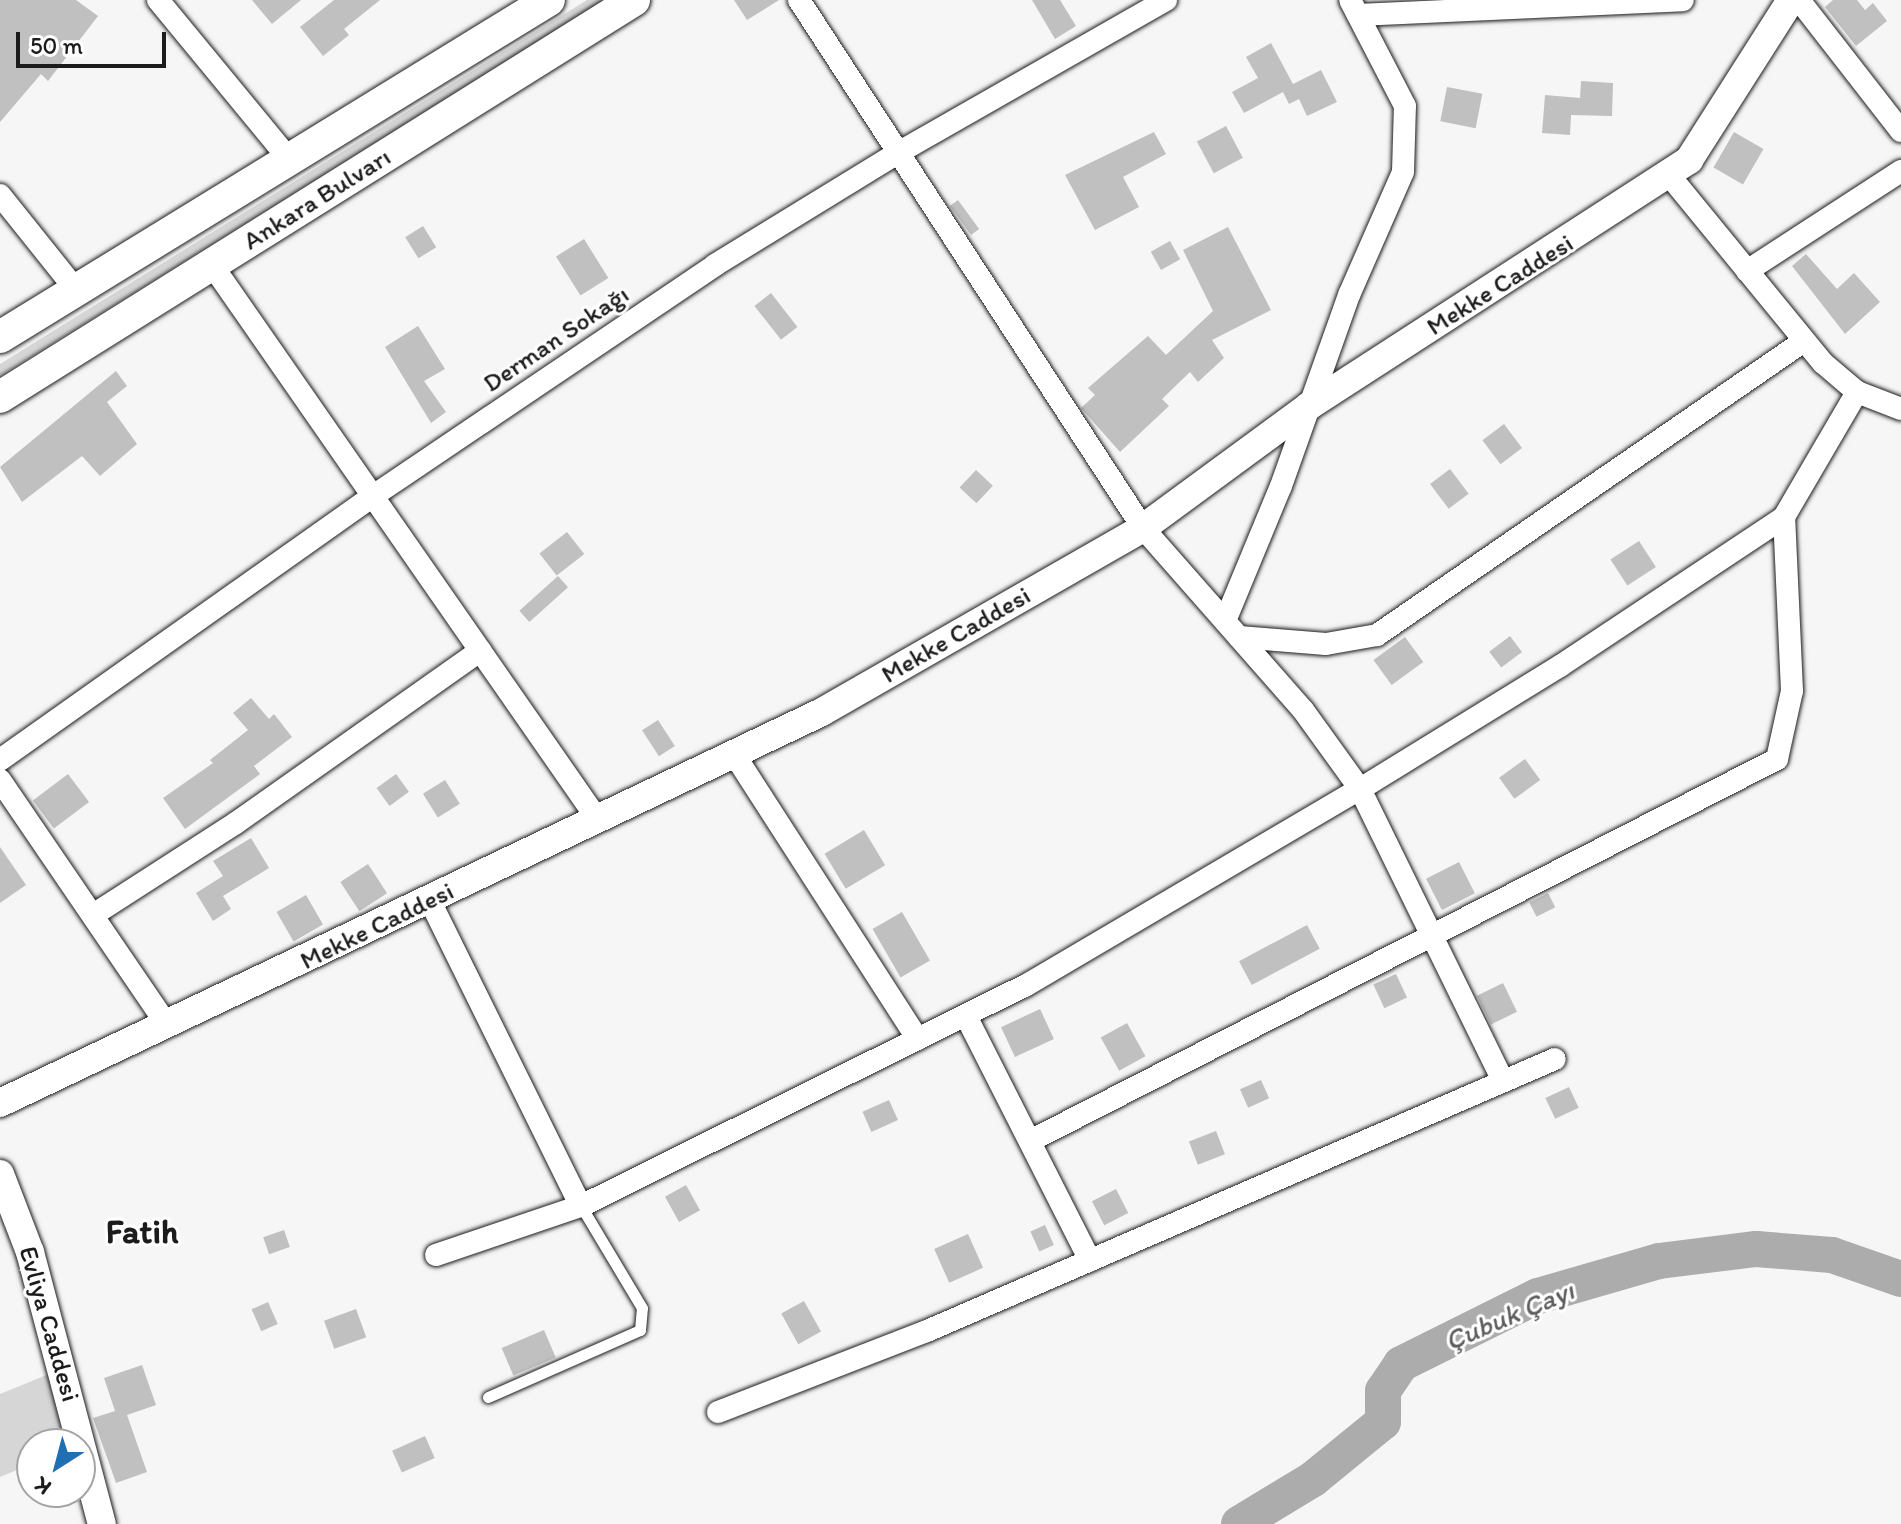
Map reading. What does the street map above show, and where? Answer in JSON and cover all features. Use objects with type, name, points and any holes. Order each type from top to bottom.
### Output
[{"type":"main road","name":"Ankara Bulvarı","points":[[0,397],[634,0]]},
{"type":"main road","name":"Ankara Bulvarı","points":[[0,337],[544,1]]},
{"type":"street","points":[[158,0],[289,159]]},
{"type":"street","points":[[799,0],[896,154],[1143,528],[1303,710],[1360,789],[1436,937],[1503,1081]]},
{"type":"street","name":"Derman Sokağı","points":[[0,760],[373,496],[715,265],[896,154],[1166,0]]},
{"type":"street","points":[[1232,629],[1349,295],[1403,172],[1405,106],[1354,8],[1683,0]]},
{"type":"street","name":"Mekke Caddesi","points":[[0,1103],[168,1026],[822,712],[1143,528],[1309,406],[1689,160],[1791,0]]},
{"type":"street","points":[[1799,0],[1901,131]]},
{"type":"street","points":[[1747,271],[1901,171]]},
{"type":"street","points":[[1669,175],[1804,341],[1857,392],[1901,409]]},
{"type":"street","points":[[0,195],[76,290]]},
{"type":"street","points":[[212,265],[598,820]]},
{"type":"street","points":[[1232,629],[1326,644],[1377,635],[1804,341]]},
{"type":"street","points":[[436,1255],[581,1206],[966,1016],[1025,986],[1360,789],[1560,666],[1784,517],[1857,392]]},
{"type":"street","points":[[1030,1141],[1436,937],[1777,759],[1792,691],[1784,517]]},
{"type":"street","points":[[93,915],[236,823],[480,651]]},
{"type":"street","points":[[734,754],[918,1039]]},
{"type":"street","points":[[0,780],[168,1026]]},
{"type":"street","points":[[430,901],[581,1206]]},
{"type":"street","points":[[966,1016],[1090,1260]]},
{"type":"street","points":[[718,1412],[927,1331],[1555,1059]]},
{"type":"street","name":"Evliya Caddesi","points":[[0,1174],[34,1266],[102,1524]]},
{"type":"lane","points":[[488,1397],[640,1330],[642,1308],[581,1206]]},
{"type":"shaded area","points":[[587,0],[604,0],[0,376],[0,364]]},
{"type":"shaded area","points":[[49,1374],[66,1428],[16,1428],[16,1470],[0,1477],[0,1394]]},
{"type":"building","points":[[0,0],[76,0],[98,16],[48,81],[41,74],[0,122]]},
{"type":"building","points":[[252,0],[301,0],[272,24]]},
{"type":"building","points":[[334,0],[380,0],[344,29],[349,35],[323,56],[300,27]]},
{"type":"building","points":[[734,0],[779,0],[747,20]]},
{"type":"building","points":[[1032,0],[1060,0],[1076,26],[1055,39]]},
{"type":"building","points":[[1833,0],[1857,0],[1865,10],[1873,3],[1887,21],[1856,46],[1825,7]]},
{"type":"building","points":[[1271,43],[1293,84],[1321,70],[1337,102],[1307,116],[1299,99],[1289,104],[1283,92],[1244,113],[1232,92],[1258,78],[1246,57]]},
{"type":"building","points":[[1581,81],[1613,83],[1612,116],[1571,115],[1570,135],[1542,133],[1545,95],[1580,98]]},
{"type":"building","points":[[1447,87],[1482,94],[1476,128],[1440,121]]},
{"type":"building","points":[[1226,126],[1243,158],[1214,173],[1197,141]]},
{"type":"building","points":[[1154,132],[1166,154],[1123,177],[1139,207],[1095,230],[1065,175]]},
{"type":"building","points":[[1734,132],[1763,149],[1743,185],[1714,168]]},
{"type":"building","points":[[958,200],[979,229],[971,235],[950,206]]},
{"type":"building","points":[[423,226],[436,247],[418,258],[405,237]]},
{"type":"building","points":[[1228,227],[1271,310],[1212,340],[1224,358],[1198,382],[1190,372],[1162,399],[1169,406],[1120,452],[1081,408],[1095,395],[1088,388],[1148,336],[1166,355],[1213,311],[1183,250]]},
{"type":"building","points":[[584,239],[608,278],[580,295],[556,256]]},
{"type":"building","points":[[1170,241],[1180,259],[1161,270],[1151,252]]},
{"type":"building","points":[[1806,254],[1837,289],[1854,273],[1880,302],[1845,334],[1792,266]]},
{"type":"building","points":[[771,293],[797,327],[781,340],[754,306]]},
{"type":"building","points":[[418,326],[445,369],[424,381],[446,412],[431,423],[385,347]]},
{"type":"building","points":[[116,371],[127,386],[107,402],[137,444],[100,476],[82,456],[22,502],[0,467]]},
{"type":"building","points":[[1504,424],[1522,448],[1500,464],[1482,440]]},
{"type":"building","points":[[1450,469],[1469,494],[1449,509],[1430,484]]},
{"type":"building","points":[[976,470],[993,486],[976,503],[960,488]]},
{"type":"building","points":[[567,532],[584,554],[557,576],[539,554]]},
{"type":"building","points":[[1639,541],[1656,567],[1627,586],[1610,560]]},
{"type":"building","points":[[558,576],[568,587],[529,622],[519,611]]},
{"type":"building","points":[[1510,636],[1522,652],[1501,668],[1489,652]]},
{"type":"building","points":[[1405,637],[1423,662],[1392,685],[1373,660]]},
{"type":"building","points":[[251,698],[269,719],[274,714],[292,737],[254,766],[260,774],[185,829],[163,798],[213,763],[210,760],[248,730],[233,713]]},
{"type":"building","points":[[658,720],[675,746],[659,756],[642,730]]},
{"type":"building","points":[[1525,759],[1540,780],[1514,799],[1499,778]]},
{"type":"building","points":[[68,774],[89,802],[54,828],[33,800]]},
{"type":"building","points":[[396,774],[409,792],[390,806],[377,788]]},
{"type":"building","points":[[445,780],[460,804],[438,818],[423,794]]},
{"type":"building","points":[[864,830],[885,865],[846,889],[825,854]]},
{"type":"building","points":[[251,838],[269,868],[223,896],[231,909],[213,921],[196,893],[223,876],[213,861]]},
{"type":"building","points":[[0,847],[26,885],[0,903]]},
{"type":"building","points":[[1459,862],[1475,893],[1442,910],[1426,879]]},
{"type":"building","points":[[368,864],[387,893],[359,911],[340,882]]},
{"type":"building","points":[[1548,893],[1555,907],[1537,917],[1529,903]]},
{"type":"building","points":[[306,895],[323,924],[294,941],[277,912]]},
{"type":"building","points":[[902,912],[930,960],[901,977],[873,929]]},
{"type":"building","points":[[1307,925],[1320,949],[1252,985],[1239,961]]},
{"type":"building","points":[[1396,974],[1407,998],[1384,1008],[1373,985]]},
{"type":"building","points":[[1503,983],[1517,1012],[1491,1024],[1477,996]]},
{"type":"building","points":[[1040,1009],[1054,1039],[1015,1057],[1001,1027]]},
{"type":"building","points":[[1127,1023],[1145,1056],[1119,1071],[1101,1038]]},
{"type":"building","points":[[1261,1080],[1269,1098],[1248,1108],[1240,1089]]},
{"type":"building","points":[[1569,1087],[1579,1108],[1555,1119],[1545,1098]]},
{"type":"building","points":[[889,1100],[898,1120],[871,1132],[863,1112]]},
{"type":"building","points":[[1216,1131],[1225,1154],[1198,1165],[1189,1141]]},
{"type":"building","points":[[686,1185],[700,1210],[679,1222],[665,1197]]},
{"type":"building","points":[[1116,1189],[1128,1213],[1104,1225],[1092,1201]]},
{"type":"building","points":[[1045,1225],[1054,1245],[1039,1252],[1030,1232]]},
{"type":"building","points":[[284,1230],[290,1247],[269,1254],[263,1237]]},
{"type":"building","points":[[968,1234],[983,1268],[949,1283],[934,1249]]},
{"type":"building","points":[[804,1301],[821,1332],[798,1344],[781,1314]]},
{"type":"building","points":[[268,1302],[278,1324],[261,1331],[252,1309]]},
{"type":"building","points":[[356,1309],[366,1337],[334,1349],[324,1321]]},
{"type":"building","points":[[544,1330],[556,1358],[513,1376],[502,1348]]},
{"type":"building","points":[[142,1365],[156,1405],[127,1415],[147,1472],[116,1483],[93,1418],[115,1411],[104,1378]]},
{"type":"building","points":[[425,1436],[435,1458],[402,1473],[392,1451]]},
{"type":"waterway","name":"Çubuk Çayı","points":[[1239,1524],[1313,1479],[1383,1422],[1383,1391],[1401,1364],[1538,1296],[1659,1261],[1756,1249],[1832,1255],[1901,1279]]},
{"type":"district","name":"Fatih","points":[[142,1232]]}]
